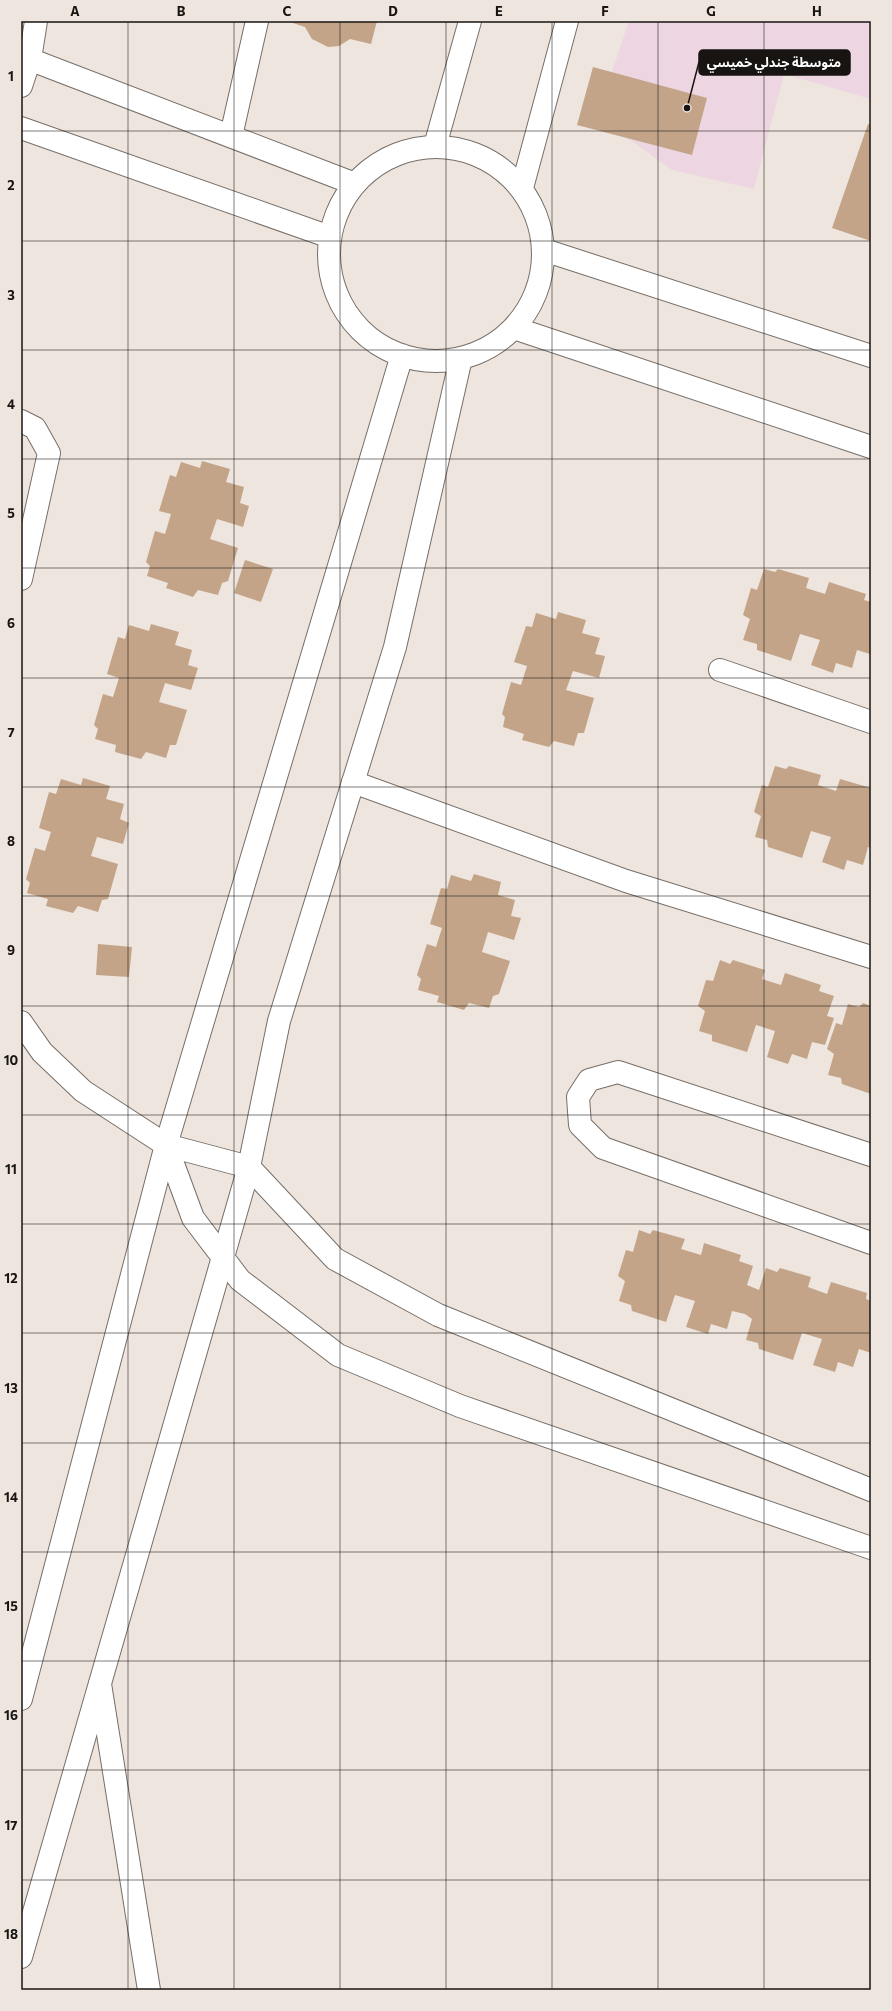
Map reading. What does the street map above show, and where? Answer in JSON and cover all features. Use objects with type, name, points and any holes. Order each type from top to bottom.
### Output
[{"type":"street","points":[[21,86],[25,58],[36,21]]},
{"type":"street","points":[[231,136],[258,21]]},
{"type":"street","points":[[435,146],[470,21]]},
{"type":"street","points":[[522,188],[567,21]]},
{"type":"street","points":[[25,58],[354,184]]},
{"type":"street","points":[[21,128],[330,237]]},
{"type":"street","points":[[435,146],[468,151],[498,165],[522,188],[538,217],[544,250],[541,279],[530,305],[514,328],[490,346],[461,358],[430,361],[402,355],[373,340],[352,320],[337,295],[329,266],[330,237],[339,209],[354,184],[377,164],[405,151],[435,146]]},
{"type":"street","points":[[544,250],[871,356]]},
{"type":"street","points":[[514,328],[871,447]]},
{"type":"street","points":[[21,1699],[166,1145],[402,355]]},
{"type":"street","points":[[21,1957],[249,1167],[279,1021],[395,647],[461,358]]},
{"type":"street","points":[[21,421],[35,428],[49,453],[21,579]]},
{"type":"street","points":[[720,670],[871,722]]},
{"type":"street","points":[[353,782],[626,881],[871,957]]},
{"type":"street","points":[[21,1022],[42,1052],[83,1091],[166,1145],[249,1167],[335,1259],[438,1315],[871,1490]]},
{"type":"street","points":[[871,1155],[618,1072],[590,1080],[578,1097],[580,1125],[603,1148],[871,1243]]},
{"type":"street","points":[[166,1145],[193,1218],[240,1280],[338,1355],[460,1406],[871,1548]]},
{"type":"street","points":[[100,1684],[150,1990]]},
{"type":"shaded area","points":[[629,21],[871,21],[871,99],[784,74],[754,189],[672,170],[597,116]]},
{"type":"building","points":[[287,21],[377,21],[371,44],[350,39],[339,46],[328,47],[312,39],[305,27]]},
{"type":"building","points":[[593,67],[707,98],[692,155],[577,125]]},
{"type":"building","points":[[868,124],[871,125],[871,241],[832,228]]},
{"type":"building","points":[[202,461],[230,469],[226,482],[244,487],[240,503],[249,506],[243,527],[217,519],[210,539],[238,548],[228,581],[222,583],[218,595],[198,590],[193,597],[166,588],[168,583],[147,576],[150,566],[146,562],[155,531],[165,534],[171,514],[159,511],[170,475],[176,477],[181,462],[200,468]]},
{"type":"building","points":[[245,560],[273,569],[261,602],[234,593]]},
{"type":"building","points":[[764,569],[775,572],[778,569],[809,578],[806,588],[825,594],[829,582],[866,594],[864,600],[871,602],[870,654],[857,650],[852,668],[836,663],[833,673],[811,665],[820,640],[800,634],[791,661],[757,650],[757,644],[743,640],[750,619],[743,615],[751,588],[757,590]]},
{"type":"building","points":[[558,612],[586,620],[582,633],[600,638],[595,654],[605,656],[599,678],[573,671],[566,690],[594,698],[584,733],[578,733],[574,746],[554,741],[549,747],[522,740],[524,734],[503,727],[505,717],[502,714],[511,682],[521,685],[527,666],[514,662],[526,626],[532,627],[536,613],[556,619]]},
{"type":"building","points":[[151,624],[179,632],[175,645],[192,650],[188,665],[198,668],[191,690],[165,683],[159,702],[187,710],[176,745],[170,745],[166,758],[146,752],[141,759],[115,752],[116,745],[95,739],[98,729],[94,725],[103,694],[113,697],[119,678],[107,674],[118,637],[125,639],[129,625],[149,631]]},
{"type":"building","points":[[775,766],[786,769],[789,766],[821,775],[818,785],[836,791],[840,779],[871,788],[871,848],[868,847],[863,865],[847,860],[844,870],[822,862],[831,837],[811,831],[802,858],[768,847],[767,840],[755,837],[761,816],[754,812],[762,785],[768,787]]},
{"type":"building","points":[[83,778],[110,786],[106,799],[124,804],[120,819],[129,823],[123,844],[97,837],[91,856],[118,864],[108,899],[102,900],[98,912],[78,906],[73,913],[46,906],[48,899],[27,893],[30,883],[26,879],[35,848],[45,851],[51,832],[39,828],[49,792],[56,794],[61,779],[81,785]]},
{"type":"building","points":[[474,874],[501,882],[498,895],[515,900],[511,916],[521,918],[514,940],[488,932],[482,952],[510,961],[499,994],[493,996],[489,1008],[469,1003],[464,1010],[437,1002],[439,996],[418,990],[421,979],[417,975],[427,944],[436,947],[442,928],[430,924],[441,888],[447,889],[451,875],[471,881]]},
{"type":"building","points":[[98,944],[132,947],[129,977],[96,975]]},
{"type":"building","points":[[720,960],[730,964],[733,960],[765,970],[762,979],[781,985],[785,973],[821,985],[819,991],[834,996],[827,1016],[834,1018],[825,1045],[812,1042],[807,1059],[792,1054],[788,1064],[767,1057],[775,1031],[756,1025],[747,1052],[712,1041],[712,1035],[699,1031],[705,1011],[698,1006],[706,980],[713,981]]},
{"type":"building","points":[[863,1003],[871,1006],[871,1094],[842,1084],[841,1078],[828,1075],[834,1054],[827,1049],[836,1023],[842,1025],[848,1004],[859,1007]]},
{"type":"building","points":[[639,1230],[650,1234],[653,1230],[685,1239],[681,1249],[701,1255],[704,1243],[741,1255],[739,1261],[753,1266],[747,1285],[759,1290],[766,1268],[777,1272],[780,1268],[811,1277],[808,1287],[827,1294],[831,1282],[867,1293],[866,1299],[871,1301],[871,1353],[859,1349],[853,1367],[838,1362],[835,1372],[813,1365],[822,1339],[802,1333],[793,1360],[759,1349],[758,1343],[746,1340],[752,1319],[745,1314],[732,1311],[727,1329],[711,1324],[708,1334],[686,1327],[695,1301],[675,1295],[666,1322],[632,1311],[631,1305],[619,1301],[625,1281],[618,1276],[626,1250],[633,1252]]},
{"type":"place","name":"متوسطة جندلي خميسي","points":[[687,108]]}]
